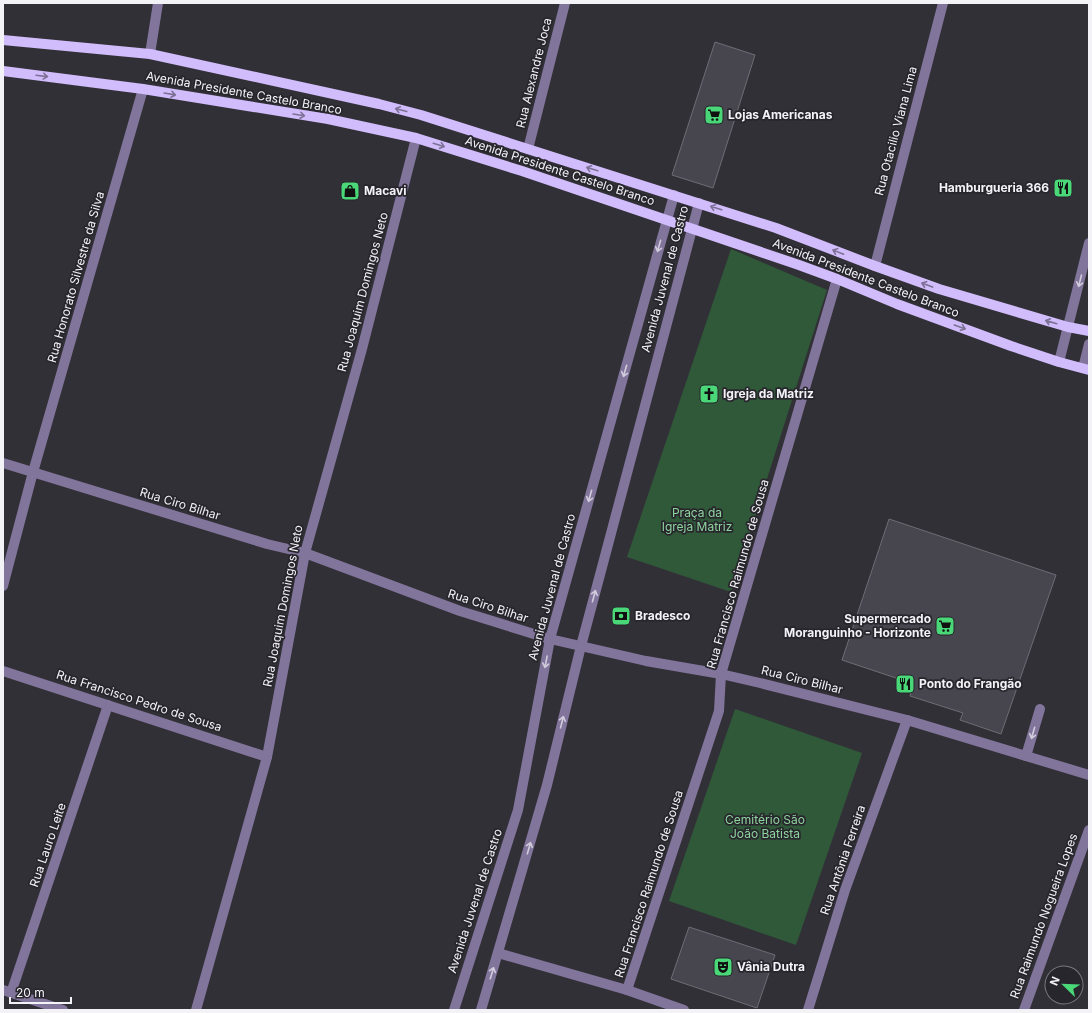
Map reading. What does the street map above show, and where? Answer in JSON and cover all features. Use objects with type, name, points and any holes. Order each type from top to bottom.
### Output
[{"type":"main road","name":"Avenida Presidente Castelo Branco","points":[[3,40],[150,54],[379,104],[421,115],[674,194],[776,228],[874,266],[939,289],[1068,327],[1089,331]]},
{"type":"main road","name":"Avenida Presidente Castelo Branco","points":[[3,71],[144,89],[328,119],[416,138],[522,171],[799,265],[897,304],[1059,362],[1086,369]]},
{"type":"street","points":[[150,54],[158,3]]},
{"type":"street","name":"Rua Alexandre Joca","points":[[528,149],[565,3]]},
{"type":"street","name":"Rua Otacilio Viana Lima","points":[[874,266],[943,3]]},
{"type":"street","name":"Rua Honorato Silvestre da Silva","points":[[3,586],[33,472],[144,89]]},
{"type":"street","name":"Rua Joaquim Domingos Neto","points":[[196,1010],[267,757],[305,553],[362,349],[416,138]]},
{"type":"street","name":"Avenida Juvenal de Castro","points":[[454,1010],[518,810],[550,639],[674,194]]},
{"type":"street","name":"Avenida Juvenal de Castro","points":[[481,1010],[547,785],[581,646],[699,203]]},
{"type":"street","points":[[1059,362],[1089,243]]},
{"type":"street","name":"Rua Francisco Raimundo de Sousa","points":[[627,990],[720,712],[721,674],[837,279]]},
{"type":"street","points":[[1086,369],[1089,344]]},
{"type":"street","name":"Rua Ciro Bilhar","points":[[3,463],[267,544],[305,553],[460,611],[550,639],[646,661],[721,674],[907,720],[1089,775]]},
{"type":"street","name":"Rua Francisco Pedro de Sousa","points":[[3,671],[267,757]]},
{"type":"street","name":"Rua Lauro Leite","points":[[7,992],[108,705]]},
{"type":"street","points":[[1026,756],[1040,709]]},
{"type":"street","name":"Rua Antônia Ferreira","points":[[808,1010],[845,890],[907,720]]},
{"type":"street","name":"Rua Raimundo Nogueira Lopes","points":[[1024,1010],[1089,830]]},
{"type":"street","points":[[498,953],[627,990],[684,1010]]},
{"type":"street","points":[[7,992],[63,1010]]},
{"type":"green space","name":"Praça da Igreja Matriz","points":[[731,249],[827,290],[731,592],[627,557]]},
{"type":"green space","name":"Cemitério São João Batista","points":[[735,709],[862,753],[796,945],[669,901]]},
{"type":"building","name":"Lojas Americanas","points":[[715,42],[755,55],[713,188],[672,175]]},
{"type":"building","name":"Supermercado Moranguinho - Horizonte","points":[[889,519],[1056,575],[1001,734],[960,720],[963,713],[910,696],[914,684],[842,660]]},
{"type":"building","name":"Vânia Dutra","points":[[689,927],[775,955],[757,1008],[671,979]]},
{"type":"place","name":"Lojas Americanas","points":[[714,115]]},
{"type":"place","name":"Hamburgueria 366","points":[[1063,188]]},
{"type":"place","name":"Macavi","points":[[350,191]]},
{"type":"place","name":"Igreja da Matriz","points":[[709,394]]},
{"type":"place","name":"Bradesco","points":[[621,616]]},
{"type":"place","name":"Supermercado Moranguinho - Horizonte","points":[[945,626]]},
{"type":"place","name":"Ponto do Frangão","points":[[905,684]]},
{"type":"place","name":"Vânia Dutra","points":[[723,967]]}]
